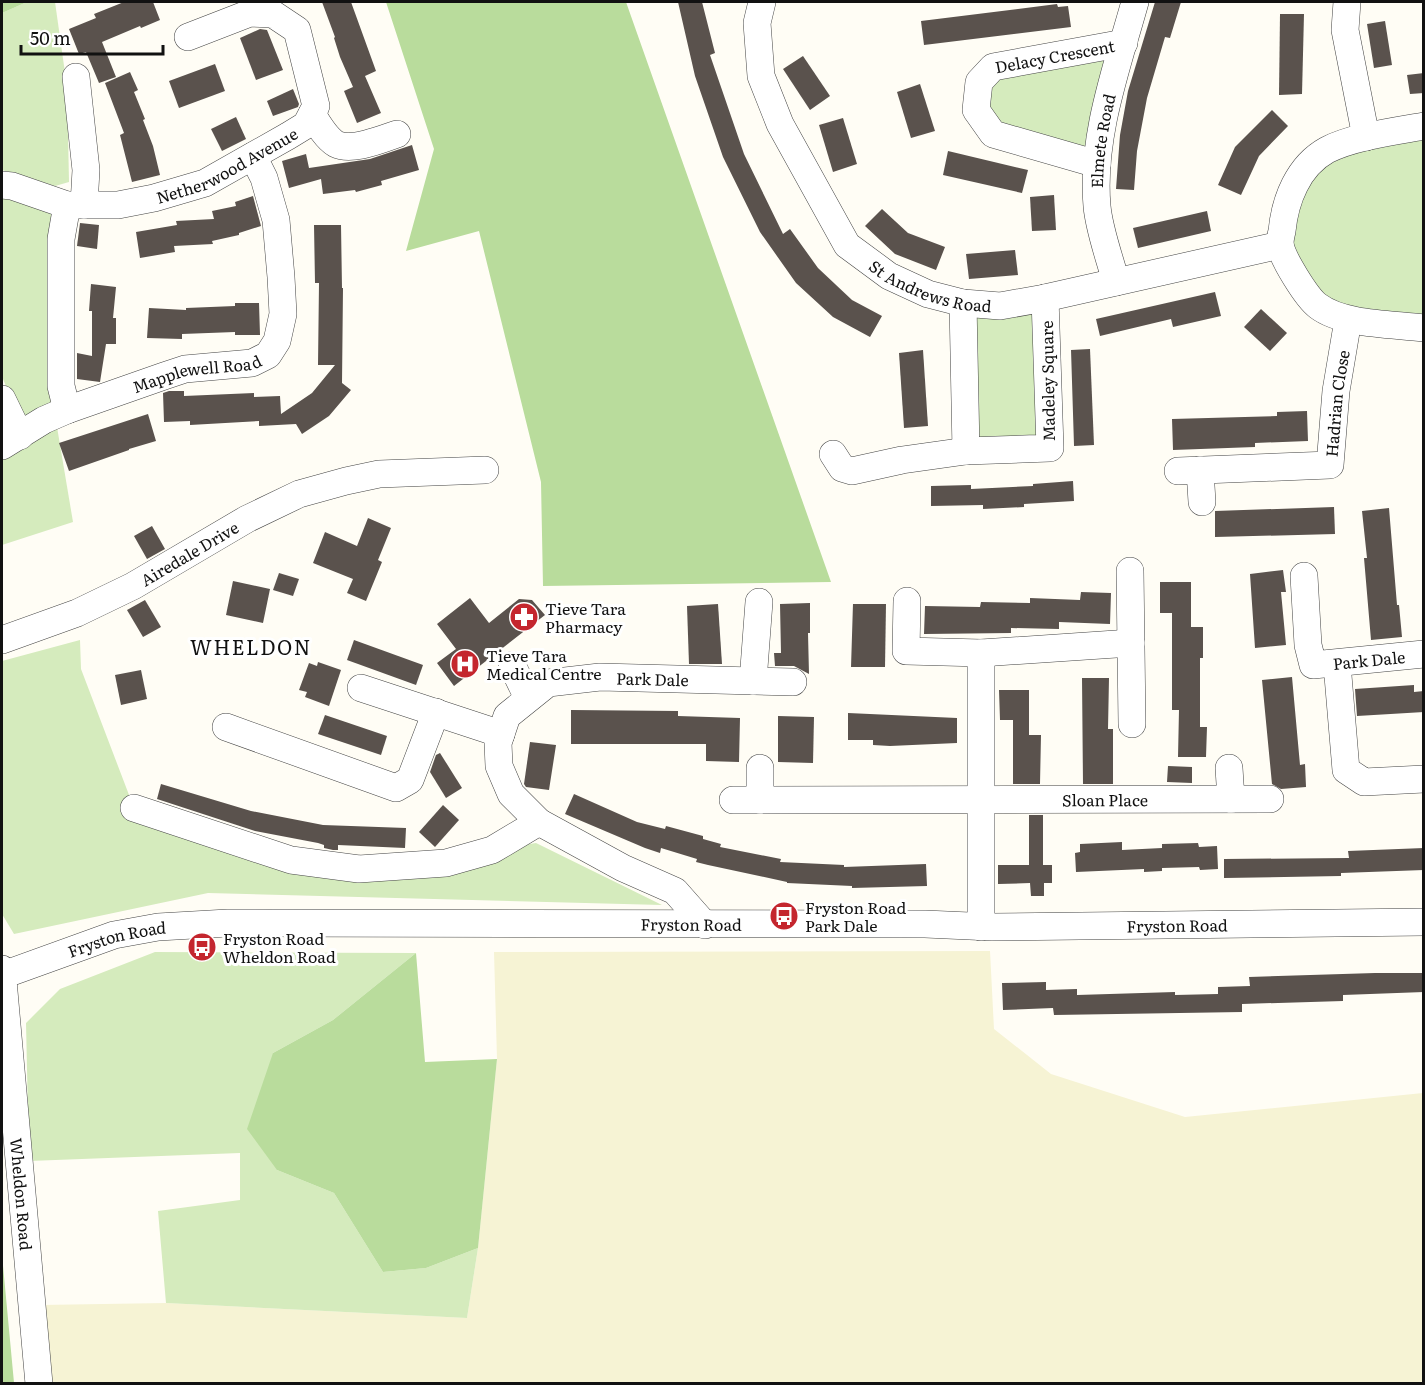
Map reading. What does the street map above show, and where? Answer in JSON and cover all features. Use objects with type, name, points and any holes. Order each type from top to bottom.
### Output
[{"type":"street","name":"St Andrews Road","points":[[762,2],[757,23],[761,76],[780,124],[847,244],[889,276],[928,294],[963,303],[1000,306],[1280,245]]},
{"type":"street","name":"Elmete Road","points":[[1116,282],[1097,207],[1097,164],[1104,124],[1135,2]]},
{"type":"street","points":[[1347,2],[1345,30],[1366,137]]},
{"type":"street","name":"Netherwood Avenue","points":[[2,185],[75,205],[118,205],[154,198],[205,183],[306,125],[316,106],[297,30],[273,14],[248,7],[188,37]]},
{"type":"street","name":"Delacy Crescent","points":[[1097,164],[993,134],[976,110],[979,82],[993,67],[1124,43]]},
{"type":"street","points":[[67,410],[61,386],[61,239],[86,170],[76,77]]},
{"type":"street","points":[[312,114],[336,144],[345,146],[367,144],[397,134]]},
{"type":"street","points":[[1424,126],[1366,137],[1327,150],[1309,164],[1293,187],[1284,214],[1280,245],[1295,277],[1317,306],[1348,320],[1424,328]]},
{"type":"street","name":"Mapplewell Road","points":[[10,441],[67,410],[185,369],[252,363],[268,355],[277,341],[283,314],[281,277],[276,220],[264,178],[253,156]]},
{"type":"street","name":"Madeley Square","points":[[966,451],[1050,448],[1045,298]]},
{"type":"street","points":[[833,454],[842,468],[852,471],[966,451],[963,303]]},
{"type":"street","name":"Hadrian Close","points":[[1202,502],[1189,470],[1329,465],[1336,390],[1348,320]]},
{"type":"street","points":[[2,399],[10,441]]},
{"type":"street","name":"Airedale Drive","points":[[2,640],[77,613],[133,586],[247,519],[299,494],[379,474],[485,470]]},
{"type":"street","points":[[1130,571],[1132,724]]},
{"type":"street","points":[[1304,576],[1308,645],[1325,665],[1346,770],[1364,782],[1424,779]]},
{"type":"street","points":[[907,601],[906,651],[981,653],[1131,643]]},
{"type":"street","points":[[753,681],[759,602]]},
{"type":"street","points":[[981,653],[981,927]]},
{"type":"street","name":"Park Dale","points":[[1325,665],[1424,654]]},
{"type":"street","points":[[512,665],[528,698]]},
{"type":"street","name":"Park Dale","points":[[705,925],[675,891],[622,868],[539,822],[511,794],[499,766],[498,743],[507,716],[548,683],[600,677],[793,682]]},
{"type":"street","points":[[361,688],[501,734]]},
{"type":"street","points":[[226,728],[396,789],[410,780],[436,712]]},
{"type":"street","points":[[760,768],[760,800]]},
{"type":"street","points":[[1229,768],[1231,799]]},
{"type":"street","name":"Sloan Place","points":[[733,800],[1270,799]]},
{"type":"street","points":[[134,808],[291,860],[359,869],[446,863],[492,850],[539,822]]},
{"type":"street","name":"Fryston Road","points":[[2,972],[114,935],[158,927],[272,923],[925,924],[981,927],[1424,922]]},
{"type":"street","name":"Wheldon Road","points":[[2,972],[39,1383]]},
{"type":"shaded area","points":[[990,951],[994,1029],[1051,1074],[1185,1117],[1423,1093],[1423,1383],[51,1383],[40,1305],[166,1303],[467,1318],[478,1248],[497,1059],[494,952]]},
{"type":"green space","points":[[2,2],[27,2],[2,13]]},
{"type":"green space","points":[[27,2],[55,2],[67,87],[69,182],[55,186],[2,170],[2,13]]},
{"type":"green space","points":[[386,2],[626,2],[831,582],[543,586],[541,482],[479,231],[406,251],[434,149]]},
{"type":"green space","points":[[1124,43],[1097,164],[993,134],[979,82]]},
{"type":"green space","points":[[1423,126],[1423,328],[1348,320],[1295,277],[1284,214],[1309,164]]},
{"type":"green space","points":[[3,195],[53,211],[54,401],[20,420],[3,379]]},
{"type":"green space","points":[[1045,298],[1050,448],[966,451],[963,303]]},
{"type":"green space","points":[[57,427],[73,522],[2,545],[2,460]]},
{"type":"green space","points":[[80,640],[81,669],[134,808],[291,860],[492,850],[536,843],[662,905],[208,893],[14,934],[2,914],[2,661]]},
{"type":"green space","points":[[155,952],[416,953],[333,1020],[273,1053],[277,1170],[334,1193],[383,1272],[426,1268],[478,1248],[467,1318],[166,1303],[158,1211],[240,1200],[240,1153],[29,1161],[26,1023],[60,989]]},
{"type":"green space","points":[[416,953],[425,1062],[497,1059],[478,1248],[426,1268],[383,1272],[334,1193],[277,1170],[247,1129],[273,1053],[333,1020]]},
{"type":"green space","points":[[2,1255],[14,1383],[2,1383]]},
{"type":"building","points":[[124,2],[153,2],[160,20],[102,42],[116,77],[99,83],[86,52],[79,54],[69,29],[96,18],[94,14]]},
{"type":"building","points":[[322,2],[351,2],[376,71],[365,76],[381,113],[357,123],[344,91],[353,87],[340,57]]},
{"type":"building","points":[[678,2],[702,2],[715,53],[710,55],[744,154],[783,234],[790,229],[818,268],[852,300],[882,316],[870,337],[833,317],[796,283],[760,232],[723,157],[695,76]]},
{"type":"building","points":[[1155,2],[1181,2],[1170,38],[1165,37],[1147,98],[1137,151],[1134,190],[1116,189],[1120,135],[1128,91]]},
{"type":"building","points":[[1057,4],[1058,7],[1068,6],[1071,27],[924,45],[921,21]]},
{"type":"building","points":[[1280,14],[1304,14],[1302,94],[1279,95]]},
{"type":"building","points":[[1385,21],[1392,65],[1374,68],[1367,24]]},
{"type":"building","points":[[260,29],[267,30],[283,70],[256,80],[240,38]]},
{"type":"building","points":[[803,56],[830,96],[810,110],[783,69]]},
{"type":"building","points":[[215,64],[225,91],[179,108],[169,81]]},
{"type":"building","points":[[130,72],[138,90],[134,92],[145,119],[143,120],[153,146],[160,175],[132,182],[120,135],[124,133],[105,83]]},
{"type":"building","points":[[1424,73],[1424,93],[1410,94],[1407,75]]},
{"type":"building","points":[[920,84],[935,131],[911,138],[897,92]]},
{"type":"building","points":[[293,89],[298,107],[273,116],[267,101]]},
{"type":"building","points":[[1272,110],[1288,126],[1259,156],[1241,195],[1218,185],[1235,147]]},
{"type":"building","points":[[236,117],[246,139],[222,151],[211,129]]},
{"type":"building","points":[[843,118],[857,164],[833,172],[819,125]]},
{"type":"building","points":[[412,145],[419,170],[381,181],[382,185],[356,192],[355,190],[323,194],[321,179],[289,188],[282,161],[306,154],[309,168],[370,159]]},
{"type":"building","points":[[948,151],[1028,170],[1022,193],[943,175]]},
{"type":"building","points":[[1054,195],[1056,230],[1032,231],[1030,197]]},
{"type":"building","points":[[253,196],[261,226],[239,233],[239,235],[212,241],[213,244],[174,246],[175,252],[140,258],[136,232],[177,225],[176,221],[214,219],[212,211],[236,206],[235,202]]},
{"type":"building","points":[[882,209],[908,233],[945,247],[936,270],[895,254],[865,226]]},
{"type":"building","points":[[1207,211],[1211,231],[1138,248],[1133,228]]},
{"type":"building","points":[[80,223],[99,225],[97,249],[77,246]]},
{"type":"building","points":[[314,225],[341,225],[342,383],[351,390],[329,416],[302,434],[296,424],[259,426],[259,421],[190,425],[190,421],[164,422],[163,393],[169,391],[184,391],[184,396],[254,393],[254,397],[280,396],[281,414],[312,393],[335,365],[318,365],[319,283],[315,283]]},
{"type":"building","points":[[1015,250],[1018,275],[969,279],[966,254]]},
{"type":"building","points":[[91,284],[116,287],[113,318],[116,318],[116,344],[106,344],[100,382],[77,379],[77,353],[92,356],[92,311],[89,311]]},
{"type":"building","points":[[1215,292],[1221,316],[1173,327],[1171,319],[1100,336],[1096,319]]},
{"type":"building","points":[[235,303],[259,303],[260,335],[235,335],[235,332],[182,334],[182,339],[147,338],[149,308],[186,310],[186,308],[235,306]]},
{"type":"building","points":[[1261,309],[1287,333],[1270,351],[1244,327]]},
{"type":"building","points":[[1090,349],[1094,445],[1074,446],[1071,350]]},
{"type":"building","points":[[923,350],[928,426],[904,428],[899,353]]},
{"type":"building","points":[[1307,411],[1308,441],[1255,443],[1255,447],[1173,450],[1172,419],[1277,416],[1277,412]]},
{"type":"building","points":[[148,414],[156,441],[69,471],[59,443]]},
{"type":"building","points":[[1073,481],[1074,501],[983,509],[983,505],[931,506],[931,486],[971,485],[971,489],[1033,486],[1033,484]]},
{"type":"building","points":[[1334,507],[1335,534],[1215,537],[1215,511]]},
{"type":"building","points":[[1389,508],[1402,637],[1371,640],[1362,511]]},
{"type":"building","points":[[368,518],[391,528],[378,560],[382,562],[366,601],[347,593],[353,579],[313,563],[325,532],[357,546]]},
{"type":"building","points":[[152,526],[165,549],[147,559],[134,536]]},
{"type":"building","points":[[1283,570],[1286,592],[1281,592],[1286,645],[1255,648],[1250,574]]},
{"type":"building","points":[[279,573],[299,579],[293,596],[273,590]]},
{"type":"building","points":[[233,581],[270,589],[263,623],[226,615]]},
{"type":"building","points":[[1160,582],[1191,582],[1191,627],[1203,627],[1203,658],[1200,658],[1200,727],[1207,727],[1206,757],[1178,757],[1179,710],[1172,710],[1172,613],[1160,613]]},
{"type":"building","points":[[1081,592],[1111,593],[1110,624],[1059,622],[1059,629],[1011,628],[1011,633],[924,634],[925,606],[980,607],[981,602],[1030,603],[1030,598],[1080,600]]},
{"type":"building","points":[[470,598],[489,623],[519,599],[532,600],[545,615],[454,686],[437,663],[456,649],[437,624]]},
{"type":"building","points":[[145,600],[161,627],[143,637],[127,610]]},
{"type":"building","points":[[810,603],[809,674],[794,666],[775,666],[774,653],[781,653],[780,604]]},
{"type":"building","points":[[718,604],[722,664],[689,664],[687,606]]},
{"type":"building","points":[[853,604],[886,604],[885,667],[851,667]]},
{"type":"building","points":[[354,640],[423,665],[416,685],[347,660]]},
{"type":"building","points":[[318,662],[341,670],[329,706],[305,697],[307,692],[299,690],[309,663],[317,666]]},
{"type":"building","points":[[141,670],[147,699],[121,705],[115,675]]},
{"type":"building","points":[[1292,677],[1300,765],[1305,764],[1306,787],[1281,789],[1272,784],[1262,680]]},
{"type":"building","points":[[1082,678],[1109,678],[1108,729],[1113,729],[1113,784],[1083,784]]},
{"type":"building","points":[[1414,685],[1414,692],[1424,691],[1424,712],[1357,716],[1355,689]]},
{"type":"building","points":[[999,690],[1029,690],[1029,735],[1041,735],[1040,784],[1013,784],[1013,720],[1000,720]]},
{"type":"building","points":[[571,710],[678,711],[678,716],[740,718],[739,762],[706,761],[706,744],[571,744]]},
{"type":"building","points":[[848,713],[957,718],[957,743],[890,746],[873,745],[873,740],[848,740]]},
{"type":"building","points":[[325,715],[387,736],[381,755],[318,734]]},
{"type":"building","points":[[778,716],[814,717],[813,763],[778,762]]},
{"type":"building","points":[[530,742],[556,745],[549,790],[526,787],[524,784]]},
{"type":"building","points":[[440,753],[462,788],[446,798],[430,772],[436,755]]},
{"type":"building","points":[[1168,766],[1192,767],[1192,783],[1167,782]]},
{"type":"building","points":[[161,784],[251,811],[323,825],[406,828],[405,848],[338,845],[338,850],[333,850],[324,848],[324,845],[318,843],[255,831],[157,799]]},
{"type":"building","points":[[574,794],[637,822],[665,829],[666,826],[703,836],[703,839],[721,844],[720,847],[781,859],[780,862],[844,865],[844,867],[926,864],[927,886],[852,888],[852,886],[787,883],[696,862],[697,859],[661,848],[660,853],[565,814]]},
{"type":"building","points":[[443,805],[459,820],[435,847],[419,832]]},
{"type":"building","points":[[1029,815],[1043,815],[1043,865],[1052,865],[1052,883],[1044,883],[1044,896],[1031,896],[1030,883],[998,884],[998,865],[1029,865]]},
{"type":"building","points":[[1122,842],[1122,850],[1162,848],[1162,844],[1198,843],[1199,847],[1217,846],[1218,869],[1200,870],[1199,867],[1162,868],[1162,871],[1144,872],[1144,869],[1076,872],[1075,853],[1080,852],[1080,844]]},
{"type":"building","points":[[1424,848],[1424,870],[1341,873],[1341,876],[1224,878],[1224,859],[1349,858],[1348,851]]},
{"type":"building","points":[[1424,973],[1424,992],[1343,995],[1343,1001],[1242,1004],[1242,1012],[1054,1015],[1053,1008],[1003,1010],[1002,983],[1046,982],[1046,990],[1077,989],[1077,995],[1175,992],[1175,995],[1218,994],[1218,987],[1250,986],[1249,977]]},
{"type":"place","name":"Tieve Tara Pharmacy","points":[[524,617]]},
{"type":"place","name":"Tieve Tara Medical Centre","points":[[465,664]]},
{"type":"place","name":"Fryston Road Park Dale","points":[[784,916]]},
{"type":"place","name":"Fryston Road Wheldon Road","points":[[202,947]]},
{"type":"district","name":"WHELDON","points":[[251,646]]}]
